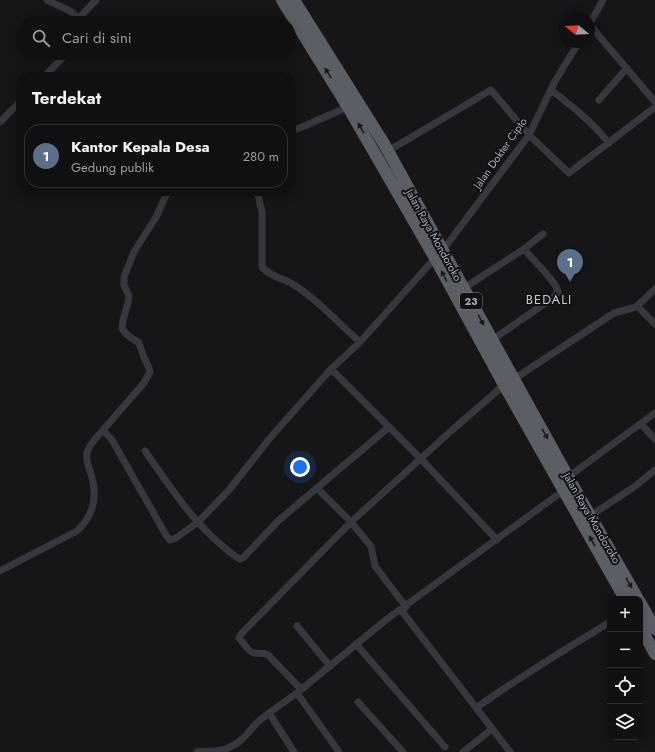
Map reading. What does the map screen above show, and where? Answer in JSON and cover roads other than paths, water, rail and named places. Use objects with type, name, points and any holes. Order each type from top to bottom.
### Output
[{"type":"highway","name":"Jalan Raya Mondoroko","points":[[282,0],[293,16]]},
{"type":"highway","name":"Jalan Raya Mondoroko","points":[[294,0],[439,254],[550,454],[568,477],[636,596]]},
{"type":"highway","name":"Jalan Raya Mondoroko","points":[[296,21],[353,104],[388,151],[439,254],[464,288],[492,340],[509,382]]},
{"type":"highway","name":"Jalan Raya Mondoroko","points":[[550,454],[563,491],[623,596]]},
{"type":"highway","points":[[643,607],[655,629]]},
{"type":"highway","points":[[643,632],[655,654]]},
{"type":"street","points":[[47,0],[70,10],[74,16]]},
{"type":"street","points":[[81,16],[96,0]]},
{"type":"street","points":[[595,14],[603,0]]},
{"type":"street","points":[[595,31],[655,102]]},
{"type":"street","name":"Jalan Dokter Cipto","points":[[103,430],[112,440],[168,539],[173,540],[197,521],[229,490],[270,438],[331,369],[360,342],[439,254],[529,135],[550,90],[574,48]]},
{"type":"street","points":[[49,72],[60,60]]},
{"type":"street","points":[[599,100],[627,68]]},
{"type":"street","points":[[388,151],[490,90],[493,91],[529,135],[569,174],[655,107]]},
{"type":"street","points":[[550,90],[578,110],[609,143]]},
{"type":"street","points":[[296,129],[353,104]]},
{"type":"street","points":[[0,122],[16,105]]},
{"type":"street","points":[[0,571],[77,531],[86,522],[94,503],[95,492],[86,460],[88,448],[144,383],[150,372],[139,343],[122,330],[122,320],[129,296],[124,285],[124,277],[134,252],[156,217],[166,196]]},
{"type":"street","points":[[258,196],[262,212],[262,267],[269,273],[291,283],[309,296],[360,342]]},
{"type":"street","points":[[464,288],[524,249],[543,234]]},
{"type":"street","points":[[492,340],[554,297],[558,292],[545,272],[524,249]]},
{"type":"street","points":[[339,752],[299,691],[268,655],[252,652],[239,636],[351,522],[462,421],[509,382],[614,313],[637,306],[655,289]]},
{"type":"street","points":[[637,306],[655,324]]},
{"type":"street","points":[[331,369],[421,459],[497,540]]},
{"type":"street","points":[[568,477],[655,413]]},
{"type":"street","points":[[641,424],[655,440]]},
{"type":"street","points":[[145,451],[189,512],[215,540],[240,559],[244,557],[278,521],[389,427]]},
{"type":"street","points":[[590,516],[634,487],[655,470]]},
{"type":"street","points":[[317,488],[351,522],[371,546],[375,566],[476,708],[510,752]]},
{"type":"street","points":[[197,752],[224,750],[240,741],[269,713],[299,691],[329,665],[387,620],[563,491]]},
{"type":"street","points":[[476,708],[555,655],[607,624]]},
{"type":"street","points":[[297,626],[329,665]]},
{"type":"street","points":[[356,644],[445,747]]},
{"type":"street","points":[[358,702],[403,752]]},
{"type":"street","points":[[269,713],[294,752]]},
{"type":"street","points":[[463,752],[492,729]]},
{"type":"place","name":"Kantor Kepala Desa","points":[[570,282]]},
{"type":"district","name":"BEDALI","points":[[549,299]]}]
